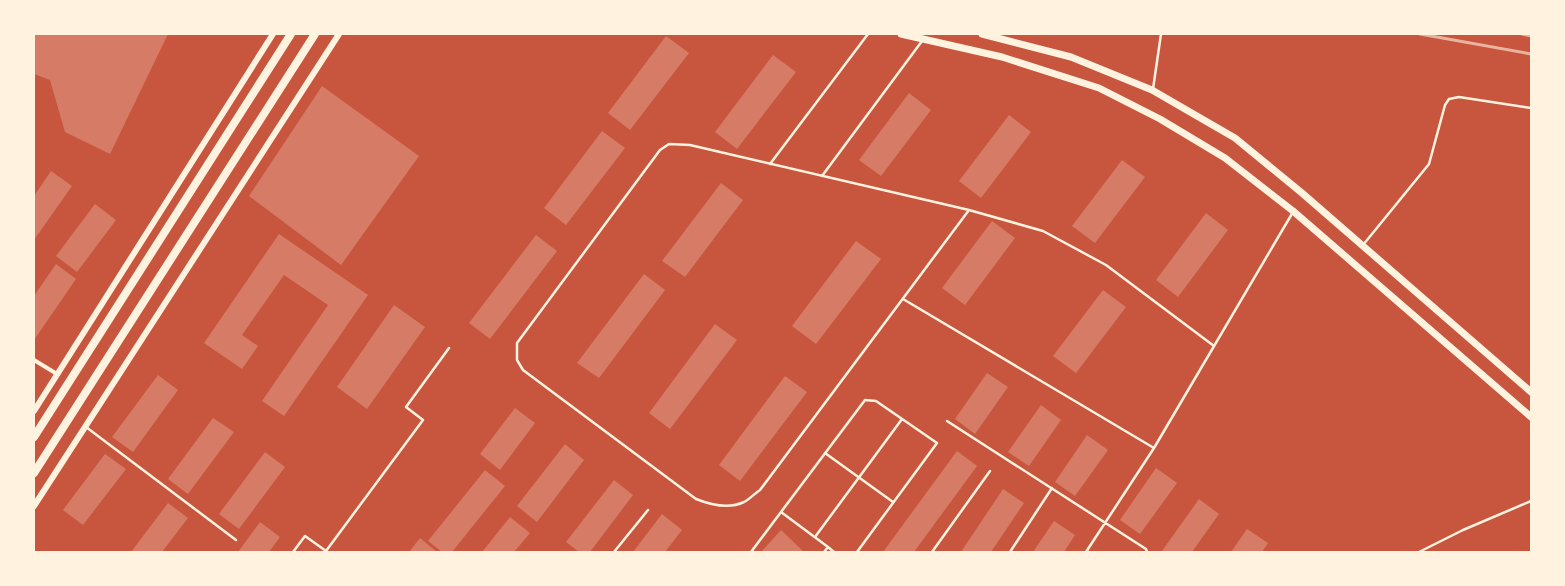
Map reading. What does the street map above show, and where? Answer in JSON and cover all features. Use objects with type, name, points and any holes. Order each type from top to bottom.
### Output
[{"type":"main road","points":[[34,437],[292,34]]},
{"type":"main road","points":[[34,473],[315,34]]},
{"type":"main road","points":[[901,34],[1002,57],[1099,88],[1160,119],[1225,158],[1293,211],[1531,418]]},
{"type":"main road","points":[[982,34],[1071,57],[1152,90],[1235,138],[1363,246],[1531,392]]},
{"type":"street","points":[[34,411],[274,34]]},
{"type":"street","points":[[34,506],[338,34]]},
{"type":"street","points":[[34,360],[57,374]]},
{"type":"lane","points":[[770,164],[868,34]]},
{"type":"lane","points":[[1152,90],[1161,34]]},
{"type":"lane","points":[[822,176],[923,39]]},
{"type":"lane","points":[[1363,246],[1429,164],[1445,105],[1449,99],[1459,97],[1531,108]]},
{"type":"lane","points":[[969,210],[760,490],[744,502],[726,506],[712,505],[696,500],[523,370],[517,360],[517,343],[660,150],[669,144],[690,145],[969,210],[1043,231],[1074,246],[1106,265],[1214,346]]},
{"type":"lane","points":[[1086,552],[1154,448],[1293,211]]},
{"type":"lane","points":[[903,298],[1154,448]]},
{"type":"lane","points":[[293,552],[305,536],[326,551],[423,420],[406,407],[449,348]]},
{"type":"lane","points":[[751,552],[865,400],[876,401],[937,443],[857,552]]},
{"type":"lane","points":[[815,537],[860,478],[902,419]]},
{"type":"lane","points":[[947,421],[1106,522],[1146,549],[1148,552]]},
{"type":"lane","points":[[86,426],[236,540]]},
{"type":"lane","points":[[825,454],[894,502]]},
{"type":"lane","points":[[932,552],[990,471]]},
{"type":"lane","points":[[1010,552],[1052,488]]},
{"type":"lane","points":[[1419,552],[1463,530],[1531,501]]},
{"type":"lane","points":[[614,552],[648,510]]},
{"type":"lane","points":[[781,512],[834,552]]},
{"type":"lane","points":[[824,552],[828,547]]},
{"type":"building","points":[[34,34],[168,34],[110,154],[65,132],[50,80],[34,74]]},
{"type":"building","points":[[666,36],[689,53],[630,130],[608,113]]},
{"type":"building","points":[[773,55],[796,72],[737,149],[715,132]]},
{"type":"building","points":[[322,86],[419,156],[341,265],[249,196]]},
{"type":"building","points":[[909,93],[931,110],[881,176],[859,160]]},
{"type":"building","points":[[1009,115],[1031,132],[981,198],[959,181]]},
{"type":"building","points":[[602,131],[625,148],[566,225],[544,208]]},
{"type":"building","points":[[1122,160],[1145,177],[1095,243],[1072,226]]},
{"type":"building","points":[[51,171],[72,186],[34,240],[34,196]]},
{"type":"building","points":[[721,183],[743,200],[685,277],[662,261]]},
{"type":"building","points":[[95,204],[116,220],[77,272],[56,256]]},
{"type":"building","points":[[1206,213],[1228,230],[1178,297],[1156,280]]},
{"type":"building","points":[[992,221],[1015,238],[965,305],[942,288]]},
{"type":"building","points":[[279,234],[368,295],[284,416],[262,401],[328,305],[284,275],[242,335],[258,346],[242,369],[204,343]]},
{"type":"building","points":[[536,235],[557,251],[490,339],[469,323]]},
{"type":"building","points":[[856,241],[881,259],[816,344],[792,326]]},
{"type":"building","points":[[56,264],[76,279],[34,340],[34,296]]},
{"type":"building","points":[[644,274],[665,290],[599,378],[577,363]]},
{"type":"building","points":[[1103,290],[1126,307],[1076,373],[1053,356]]},
{"type":"building","points":[[394,305],[425,327],[367,409],[337,387]]},
{"type":"building","points":[[715,324],[737,340],[670,429],[649,413]]},
{"type":"building","points":[[987,373],[1008,387],[975,434],[955,419]]},
{"type":"building","points":[[158,375],[178,390],[133,452],[112,437]]},
{"type":"building","points":[[785,376],[807,392],[740,481],[719,465]]},
{"type":"building","points":[[1041,405],[1061,420],[1029,466],[1008,452]]},
{"type":"building","points":[[515,408],[535,423],[500,470],[480,454]]},
{"type":"building","points":[[213,418],[234,432],[188,494],[168,479]]},
{"type":"building","points":[[1087,435],[1108,450],[1075,496],[1055,482]]},
{"type":"building","points":[[565,444],[584,460],[537,522],[517,506]]},
{"type":"building","points":[[957,451],[977,466],[914,552],[883,552]]},
{"type":"building","points":[[265,452],[285,467],[239,529],[219,514]]},
{"type":"building","points":[[105,454],[126,469],[83,525],[63,510]]},
{"type":"building","points":[[1156,468],[1177,483],[1140,534],[1120,520]]},
{"type":"building","points":[[485,470],[505,486],[452,552],[442,552],[428,541]]},
{"type":"building","points":[[614,480],[633,495],[590,552],[579,552],[566,542]]},
{"type":"building","points":[[1003,489],[1024,503],[991,552],[961,552]]},
{"type":"building","points":[[1199,499],[1219,514],[1192,552],[1162,551]]},
{"type":"building","points":[[168,503],[188,518],[162,552],[131,552]]},
{"type":"building","points":[[662,514],[682,530],[665,552],[633,552]]},
{"type":"building","points":[[510,517],[530,533],[514,552],[482,552]]},
{"type":"building","points":[[1054,521],[1075,535],[1064,552],[1033,552]]},
{"type":"building","points":[[260,522],[280,537],[269,552],[238,552]]},
{"type":"building","points":[[1247,529],[1268,543],[1262,552],[1231,552]]},
{"type":"building","points":[[781,530],[804,552],[761,552]]},
{"type":"building","points":[[420,538],[437,552],[409,552]]},
{"type":"railway","points":[[1420,34],[1531,54]]},
{"type":"railway","points":[[1522,34],[1531,36]]}]
